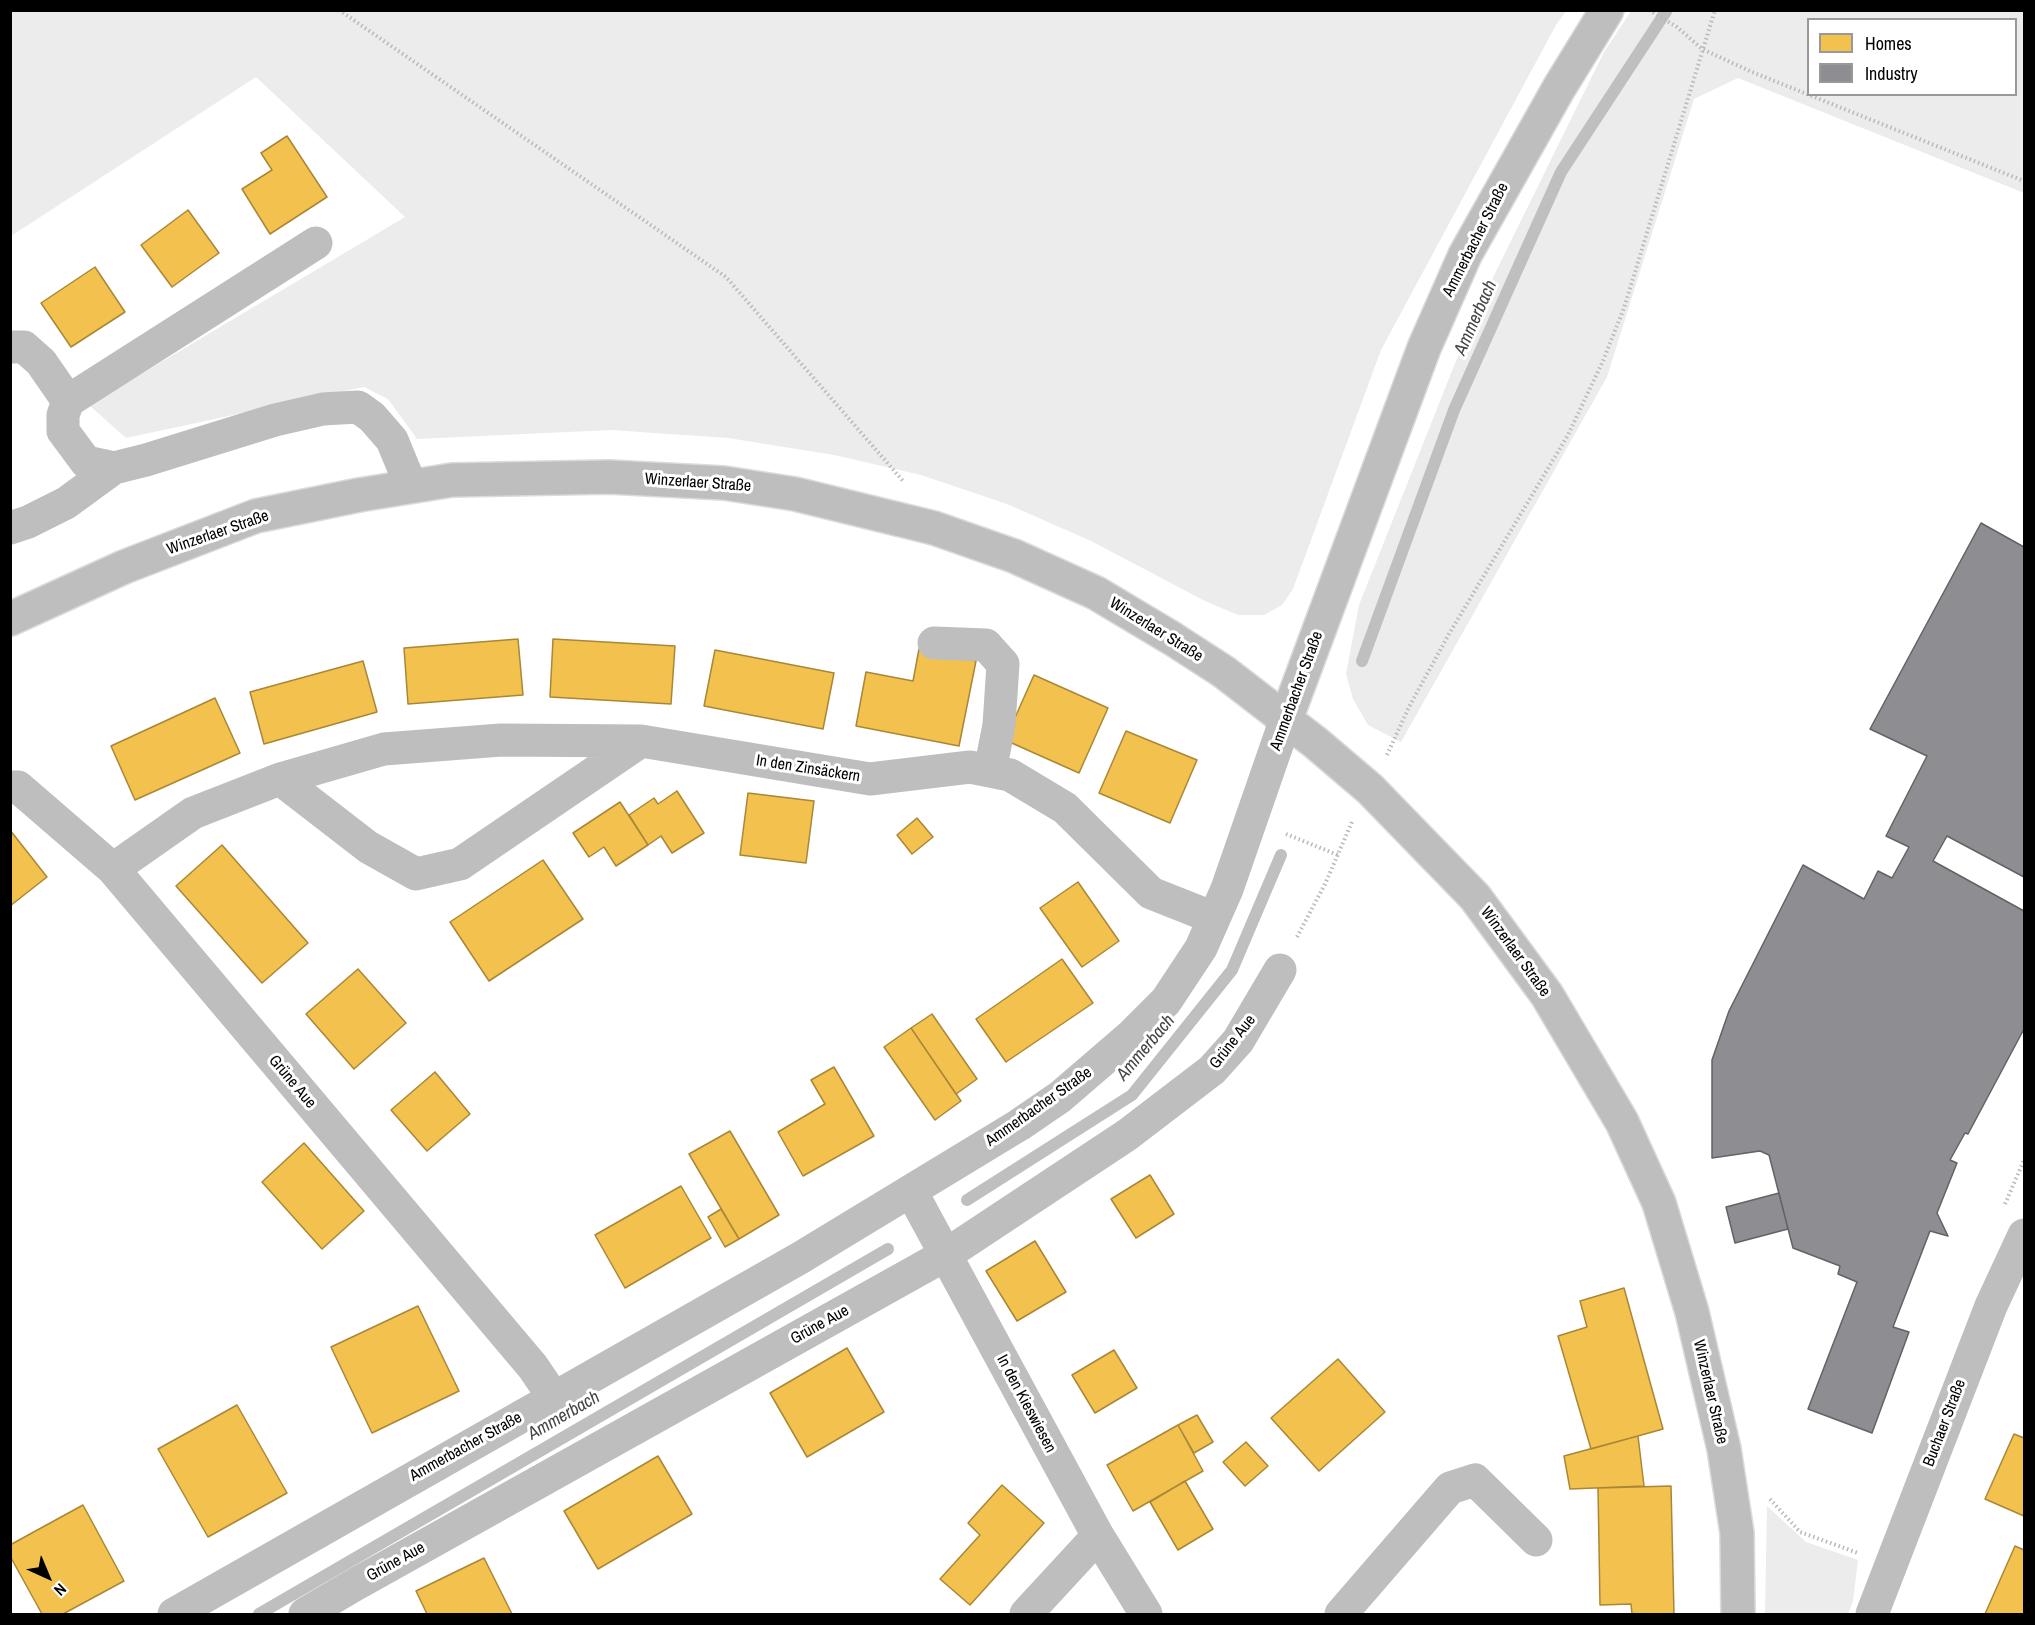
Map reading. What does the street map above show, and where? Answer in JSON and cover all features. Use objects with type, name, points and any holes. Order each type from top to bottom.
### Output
[{"type":"street","name":"Ammerbacher Straße","points":[[174,1614],[790,1264],[1019,1125],[1060,1097],[1132,1035],[1166,1000],[1201,948],[1227,889],[1286,719],[1424,348],[1465,255],[1553,97],[1607,10]]},
{"type":"street","points":[[114,468],[86,462],[63,431],[63,415],[68,401],[316,243]]},
{"type":"street","points":[[10,347],[24,347],[41,362],[68,401]]},
{"type":"street","points":[[10,528],[28,522],[66,503],[114,468],[275,420],[323,409],[358,407],[372,417],[392,440],[411,486]]},
{"type":"street","name":"Winzerlaer Straße","points":[[10,619],[124,567],[256,516],[359,495],[452,480],[609,477],[724,483],[795,494],[934,528],[1014,556],[1095,593],[1182,644],[1224,672],[1286,719],[1370,789],[1475,897],[1547,995],[1622,1122],[1659,1203],[1692,1312],[1727,1470],[1737,1533],[1738,1614]]},
{"type":"street","points":[[934,644],[986,645],[1003,664],[999,725],[990,771]]},
{"type":"street","name":"In den Zinsäckern","points":[[113,869],[194,813],[280,779],[384,749],[501,740],[641,741],[870,779],[970,767],[1010,775],[1065,808],[1151,893],[1214,918]]},
{"type":"street","points":[[280,779],[368,847],[416,874],[460,864],[641,741]]},
{"type":"street","name":"Grüne Aue","points":[[10,787],[18,787],[113,869],[526,1358],[554,1398]]},
{"type":"street","name":"Grüne Aue","points":[[306,1614],[947,1254],[1127,1135],[1212,1070],[1238,1041],[1280,970]]},
{"type":"street","name":"In den Kieswiesen","points":[[911,1191],[1098,1536],[1146,1614]]},
{"type":"street","name":"Buchaer Straße","points":[[1872,1614],[1991,1306],[2025,1235]]},
{"type":"street","points":[[1341,1614],[1450,1488],[1475,1480],[1536,1540]]},
{"type":"street","points":[[1026,1614],[1098,1536]]},
{"type":"path","points":[[339,10],[726,277],[909,488]]},
{"type":"path","points":[[1649,10],[1677,27],[1702,49],[1807,94]]},
{"type":"path","points":[[1384,760],[1409,707],[1449,634],[1568,435],[1603,361],[1624,308],[1715,10]]},
{"type":"path","points":[[1812,96],[2025,181]]},
{"type":"path","points":[[1280,970],[1338,855],[1353,820]]},
{"type":"path","points":[[1284,834],[1338,855]]},
{"type":"path","points":[[1769,1498],[1800,1532],[1867,1556]]},
{"type":"shaded area","points":[[11,11],[1566,11],[1556,25],[1381,350],[1293,589],[1282,605],[1264,615],[1238,615],[1205,601],[1091,541],[1007,504],[921,475],[834,455],[728,438],[611,430],[417,439],[388,399],[364,387],[126,438],[89,405],[405,217],[256,77],[11,236]]},
{"type":"shaded area","points":[[1631,11],[2024,11],[2024,193],[1738,78],[1694,99],[1607,377],[1401,742],[1368,725],[1353,699],[1346,674],[1359,605],[1473,318],[1604,52]]},
{"type":"shaded area","points":[[1767,1506],[1806,1542],[1858,1560],[1853,1601],[1848,1614],[1765,1614]]},
{"type":"building: Homes","points":[[287,136],[327,197],[270,234],[242,189],[272,170],[261,153]]},
{"type":"building: Homes","points":[[188,210],[219,253],[172,287],[141,245]]},
{"type":"building: Homes","points":[[95,267],[125,312],[71,347],[41,303]]},
{"type":"building: Homes","points":[[518,639],[523,695],[408,704],[404,648]]},
{"type":"building: Homes","points":[[553,639],[675,646],[671,704],[550,697]]},
{"type":"building: Homes","points":[[919,649],[976,661],[959,746],[856,726],[866,672],[913,681]]},
{"type":"building: Homes","points":[[715,650],[834,673],[823,729],[704,706]]},
{"type":"building: Homes","points":[[363,661],[377,712],[264,744],[250,692]]},
{"type":"building: Homes","points":[[1034,675],[1108,708],[1079,773],[1005,740]]},
{"type":"building: Homes","points":[[215,698],[240,753],[135,800],[111,746]]},
{"type":"building: Homes","points":[[1126,731],[1197,760],[1170,823],[1099,793]]},
{"type":"building: Homes","points":[[677,791],[704,833],[672,853],[661,836],[648,845],[629,815],[654,798],[658,804]]},
{"type":"building: Homes","points":[[748,793],[814,801],[806,863],[740,855]]},
{"type":"building: Homes","points":[[620,802],[648,845],[616,866],[604,847],[589,857],[573,833]]},
{"type":"building: Homes","points":[[917,818],[933,837],[912,854],[897,835]]},
{"type":"building: Homes","points":[[10,830],[47,877],[10,906]]},
{"type":"building: Homes","points":[[222,845],[308,943],[262,983],[176,886]]},
{"type":"building: Homes","points":[[543,860],[583,919],[489,981],[450,922]]},
{"type":"building: Homes","points":[[1078,882],[1119,941],[1082,967],[1040,908]]},
{"type":"building: Homes","points":[[1062,959],[1093,1003],[1006,1062],[976,1019]]},
{"type":"building: Homes","points":[[358,969],[406,1023],[354,1069],[306,1014]]},
{"type":"building: Homes","points":[[932,1014],[977,1079],[956,1094],[911,1028]]},
{"type":"building: Homes","points":[[911,1028],[961,1101],[935,1120],[884,1047]]},
{"type":"building: Homes","points":[[834,1067],[874,1136],[803,1176],[778,1132],[825,1104],[811,1080]]},
{"type":"building: Homes","points":[[435,1072],[470,1114],[427,1151],[391,1110]]},
{"type":"building: Homes","points":[[730,1131],[779,1215],[739,1239],[689,1154]]},
{"type":"building: Homes","points":[[304,1143],[364,1211],[322,1249],[262,1182]]},
{"type":"building: Homes","points":[[1150,1175],[1174,1214],[1136,1238],[1111,1199]]},
{"type":"building: Homes","points":[[681,1186],[711,1238],[625,1288],[595,1235]]},
{"type":"building: Homes","points":[[721,1209],[739,1239],[725,1247],[708,1217]]},
{"type":"building: Homes","points":[[1035,1241],[1066,1292],[1017,1321],[986,1271]]},
{"type":"building: Homes","points":[[1624,1288],[1663,1429],[1591,1449],[1558,1336],[1587,1327],[1580,1301]]},
{"type":"building: Homes","points":[[418,1306],[459,1391],[372,1433],[331,1347]]},
{"type":"building: Homes","points":[[847,1348],[884,1412],[807,1457],[770,1393]]},
{"type":"building: Homes","points":[[1114,1350],[1137,1388],[1095,1413],[1072,1375]]},
{"type":"building: Homes","points":[[1338,1359],[1385,1412],[1319,1471],[1271,1418]]},
{"type":"building: Homes","points":[[237,1405],[287,1493],[208,1537],[158,1449]]},
{"type":"building: Homes","points":[[1197,1415],[1213,1442],[1194,1453],[1178,1425]]},
{"type":"building: Homes","points":[[1178,1425],[1203,1471],[1133,1511],[1107,1465]]},
{"type":"building: Homes","points":[[2014,1434],[2024,1438],[2024,1516],[1985,1499]]},
{"type":"building: Homes","points":[[1638,1436],[1644,1486],[1570,1489],[1564,1456]]},
{"type":"building: Homes","points":[[1246,1442],[1268,1466],[1245,1486],[1223,1462]]},
{"type":"building: Homes","points":[[658,1456],[692,1514],[598,1569],[564,1511]]},
{"type":"building: Homes","points":[[1185,1481],[1213,1529],[1178,1550],[1150,1502]]},
{"type":"building: Homes","points":[[1002,1485],[1044,1523],[970,1605],[940,1579],[980,1535],[968,1523]]},
{"type":"building: Homes","points":[[1671,1486],[1674,1614],[1632,1614],[1631,1604],[1600,1605],[1598,1488]]},
{"type":"building: Homes","points":[[83,1505],[124,1581],[63,1614],[42,1614],[10,1556],[10,1545]]},
{"type":"building: Homes","points":[[2015,1546],[2024,1550],[2024,1614],[1985,1614]]},
{"type":"building: Homes","points":[[484,1558],[512,1614],[427,1614],[416,1591]]},
{"type":"building: Industry","points":[[1981,523],[2024,547],[2024,877],[1947,836],[1933,861],[2024,911],[2024,1029],[1968,1134],[1965,1133],[1950,1160],[1957,1163],[1937,1213],[1948,1236],[1930,1231],[1893,1327],[1909,1332],[1872,1433],[1808,1409],[1857,1282],[1838,1274],[1840,1266],[1793,1248],[1769,1155],[1760,1151],[1712,1158],[1712,1060],[1729,1011],[1803,865],[1864,899],[1878,871],[1892,878],[1909,847],[1886,836],[1927,756],[1870,729]]},
{"type":"building: Industry","points":[[1779,1193],[1788,1229],[1735,1243],[1726,1207]]},
{"type":"waterway","name":"Ammerbach","points":[[1362,661],[1454,410],[1561,172],[1667,10]]},
{"type":"waterway","name":"Ammerbach","points":[[967,1200],[1132,1095],[1232,970],[1281,855]]},
{"type":"waterway","name":"Ammerbach","points":[[259,1614],[888,1249]]}]
